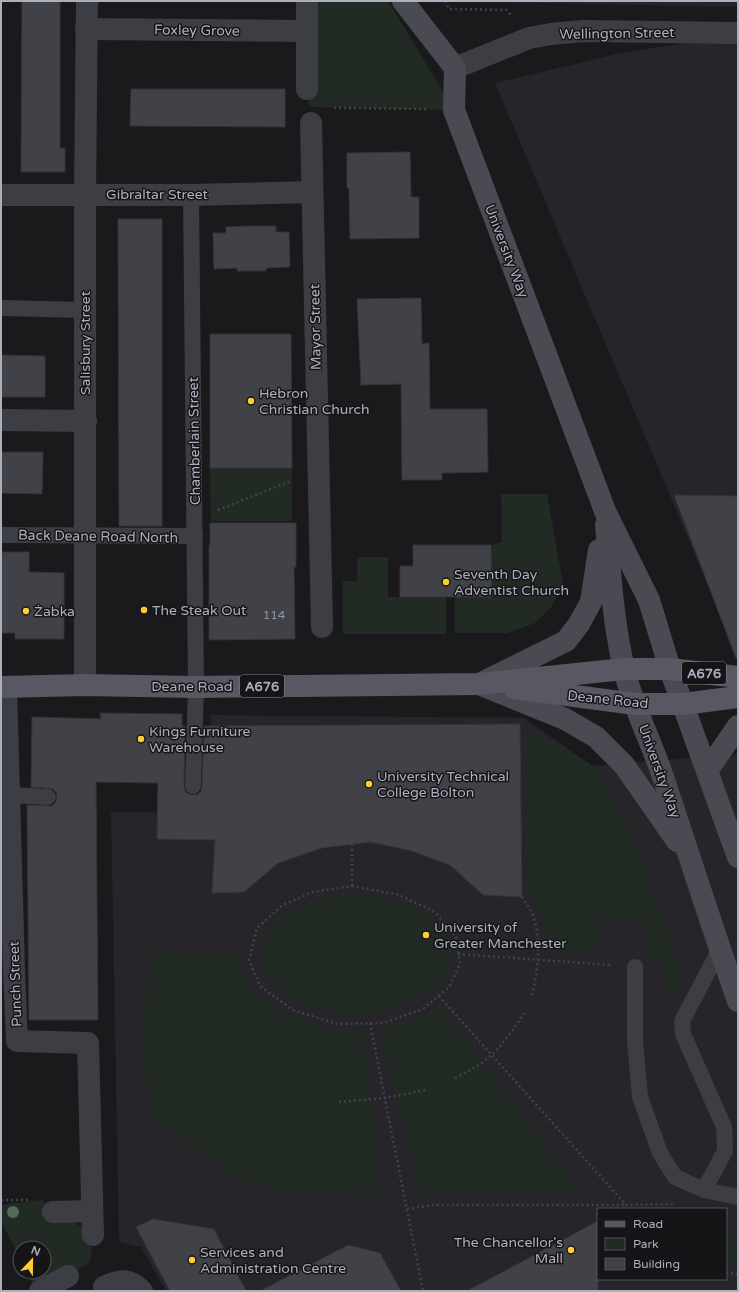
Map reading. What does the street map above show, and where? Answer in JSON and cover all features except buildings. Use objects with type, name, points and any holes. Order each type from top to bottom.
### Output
[{"type":"main road","points":[[403,1],[455,68]]},
{"type":"main road","name":"University Way","points":[[455,68],[454,110],[605,511],[649,600],[670,669],[738,857]]},
{"type":"main road","points":[[479,684],[566,641],[579,624],[591,602],[605,511]]},
{"type":"main road","name":"University Way","points":[[605,511],[613,606],[624,669],[635,704],[658,762],[738,1001]]},
{"type":"main road","name":"Deane Road","points":[[4,687],[85,685],[196,687],[479,684],[624,669],[670,669],[738,677]]},
{"type":"main road","points":[[479,684],[565,719],[596,737],[624,765],[691,861]]},
{"type":"main road","name":"Deane Road","points":[[479,684],[635,704],[683,704],[738,697]]},
{"type":"main road","points":[[708,771],[738,726]]},
{"type":"street","name":"Salisbury Street","points":[[85,685],[85,195],[87,1]]},
{"type":"street","points":[[307,1],[307,89]]},
{"type":"street","name":"Foxley Grove","points":[[86,29],[307,31]]},
{"type":"street","name":"Wellington Street","points":[[455,68],[529,38],[552,34],[583,31],[738,33]]},
{"type":"street","name":"Mayor Street","points":[[311,123],[322,627]]},
{"type":"street","name":"Gibraltar Street","points":[[1,195],[312,192]]},
{"type":"street","points":[[1,420],[86,420]]},
{"type":"street","name":"Punch Street","points":[[4,687],[9,795],[8,971],[17,1041],[88,1043],[92,1235]]},
{"type":"street","points":[[53,1212],[91,1211]]},
{"type":"street","points":[[40,1291],[68,1276]]},
{"type":"street","points":[[104,1287],[116,1282],[132,1279]]},
{"type":"lane","name":"Chamberlain Street","points":[[191,194],[196,687],[193,786]]},
{"type":"lane","points":[[1,308],[85,310]]},
{"type":"lane","name":"Back Deane Road North","points":[[1,535],[195,536]]},
{"type":"lane","points":[[9,795],[48,797]]},
{"type":"lane","points":[[704,1190],[725,1151],[724,1127],[683,1034],[682,1021],[720,949]]},
{"type":"lane","points":[[635,967],[635,1042],[640,1097],[660,1152],[675,1177],[704,1190],[738,1197]]},
{"type":"path","points":[[445,1],[449,9],[506,10],[529,38]]},
{"type":"path","points":[[332,108],[454,110]]},
{"type":"path","points":[[195,519],[318,468]]},
{"type":"path","points":[[352,844],[352,886]]},
{"type":"path","points":[[352,886],[399,894],[435,912],[456,937],[458,954],[460,964],[449,987],[423,1009],[383,1023],[337,1024],[293,1010],[260,986],[249,960],[257,928],[283,905],[313,892],[352,886]]},
{"type":"path","points":[[522,897],[532,912],[537,934],[537,975],[532,996]]},
{"type":"path","points":[[458,954],[635,967]]},
{"type":"path","points":[[439,996],[626,1205]]},
{"type":"path","points":[[455,1078],[481,1063],[492,1054],[510,1035],[524,1013]]},
{"type":"path","points":[[370,1023],[423,1291]]},
{"type":"path","points":[[339,1102],[384,1098],[427,1090]]},
{"type":"path","points":[[407,1209],[432,1205],[677,1204]]},
{"type":"path","points":[[727,1272],[738,1275]]},
{"type":"shaded area","points":[[453,1],[738,1],[738,7]]},
{"type":"shaded area","points":[[738,35],[738,656],[495,83],[621,53]]},
{"type":"shaded area","name":"University of Greater Manchester","points":[[211,715],[524,718],[593,766],[738,754],[738,1291],[166,1291],[141,1247],[119,1242],[111,812],[212,813]]},
{"type":"green space","points":[[302,1],[388,1],[454,110],[309,107]]},
{"type":"green space","points":[[210,468],[292,468],[292,521],[211,521]]},
{"type":"green space","points":[[501,494],[547,494],[563,584],[552,606],[535,623],[507,633],[455,633],[455,597],[492,597],[491,545],[502,542]]},
{"type":"green space","points":[[357,557],[388,557],[388,597],[446,597],[446,634],[343,634],[343,581],[357,581]]},
{"type":"green space","points":[[528,733],[560,744],[593,766],[629,827],[683,976],[670,1001],[664,959],[648,960],[648,923],[596,922],[597,952],[546,950],[541,913],[528,889]]},
{"type":"green space","points":[[352,894],[383,898],[421,912],[438,925],[450,945],[453,964],[434,987],[410,1002],[380,1012],[342,1013],[308,1006],[279,988],[264,970],[260,950],[270,931],[287,914],[297,908],[328,898]]},
{"type":"green space","points":[[150,954],[239,956],[240,970],[255,992],[282,1013],[317,1027],[362,1031],[382,1197],[330,1195],[268,1187],[237,1177],[152,1117],[141,1043]]},
{"type":"green space","points":[[439,1005],[582,1194],[422,1196],[378,1030],[420,1018]]},
{"type":"green space","points":[[42,1200],[93,1235],[90,1262],[40,1291],[37,1291],[31,1280],[52,1280],[52,1240],[12,1240],[12,1242],[1,1221],[1,1205]]},
{"type":"green space","points":[[727,1231],[738,1242],[738,1259],[730,1262],[727,1261]]},
{"type":"place","name":"Hebron Christian Church","points":[[251,401]]},
{"type":"place","name":"Seventh Day Adventist Church","points":[[446,582]]},
{"type":"place","name":"The Steak Out","points":[[144,610]]},
{"type":"place","name":"Żabka","points":[[26,611]]},
{"type":"place","name":"Kings Furniture Warehouse","points":[[141,739]]},
{"type":"place","name":"University Technical College Bolton","points":[[369,784]]},
{"type":"place","name":"University of Greater Manchester","points":[[426,935]]},
{"type":"place","name":"The Chancellor's Mall","points":[[571,1250]]},
{"type":"place","name":"Services and Administration Centre","points":[[192,1260]]}]
